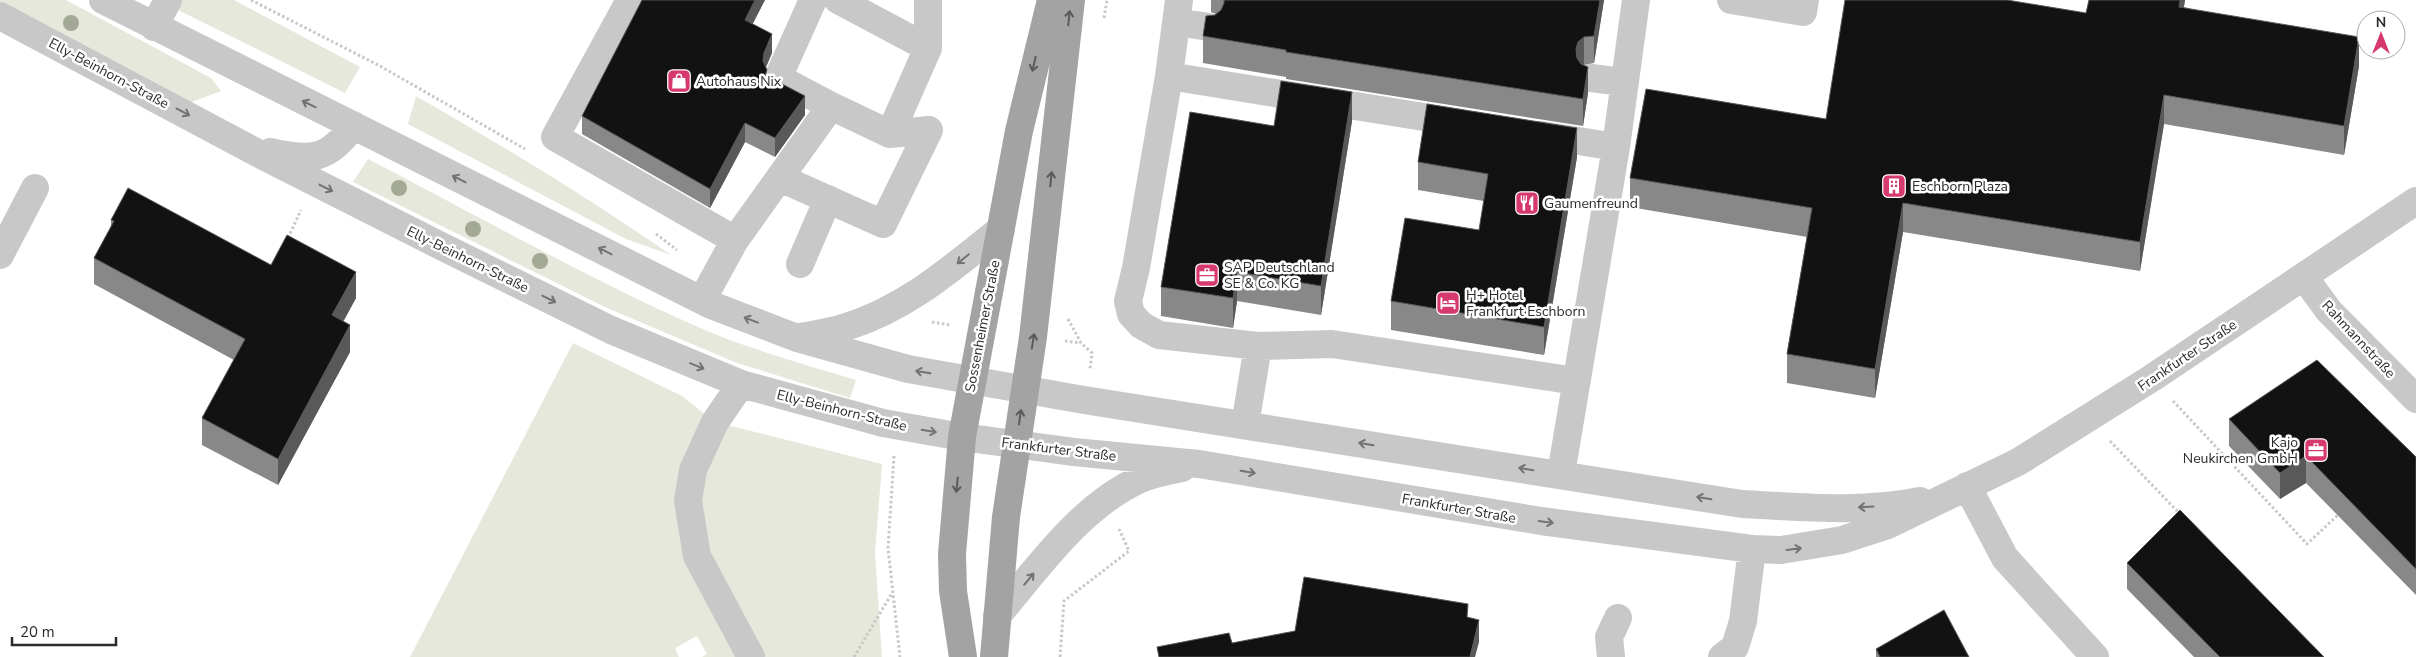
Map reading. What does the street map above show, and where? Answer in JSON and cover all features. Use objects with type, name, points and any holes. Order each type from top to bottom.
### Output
[{"type":"main road","name":"Sossenheimer Straße","points":[[963,657],[953,592],[952,554],[962,436],[1019,131],[1051,0]]},
{"type":"main road","points":[[994,657],[1006,517],[1024,389],[1034,337],[1071,0]]},
{"type":"street","points":[[103,0],[702,300],[797,338],[908,369],[971,381]]},
{"type":"street","points":[[154,27],[168,0]]},
{"type":"street","points":[[630,0],[554,137],[735,240]]},
{"type":"street","points":[[780,178],[883,224],[929,130],[890,134],[778,78],[813,0]]},
{"type":"street","points":[[838,0],[928,48]]},
{"type":"street","points":[[890,134],[928,48],[928,0]]},
{"type":"street","points":[[1560,474],[1616,147],[1623,82],[1636,0]]},
{"type":"street","points":[[1732,0],[1803,12],[1805,0]]},
{"type":"street","points":[[1209,27],[1178,11],[1169,76],[1128,301],[1131,314],[1140,325],[1159,335],[1258,346],[1332,344],[1576,381]]},
{"type":"street","name":"Elly-Beinhorn-Straße","points":[[0,16],[316,184],[611,330],[741,384],[883,423],[962,436]]},
{"type":"street","points":[[1169,76],[1299,87],[1488,127]]},
{"type":"street","points":[[1591,78],[1623,82]]},
{"type":"street","points":[[702,300],[735,240],[831,106]]},
{"type":"street","points":[[249,148],[306,157],[326,153],[341,143],[353,126]]},
{"type":"street","points":[[1517,131],[1616,147]]},
{"type":"street","points":[[0,255],[34,188]]},
{"type":"street","points":[[800,264],[828,199]]},
{"type":"street","name":"Frankfurter Straße","points":[[962,436],[1016,444],[1200,464],[1541,521],[1752,549],[1781,550],[1842,540],[1888,525],[2018,462],[2152,378],[2416,201]]},
{"type":"street","points":[[797,338],[845,328],[905,302],[934,283],[1001,229]]},
{"type":"street","name":"Rahmannstraße","points":[[2304,277],[2329,311],[2416,400]]},
{"type":"street","points":[[1245,425],[1258,346]]},
{"type":"street","name":"Frankfurter Straße","points":[[971,381],[1742,504],[1822,508],[1872,507],[1908,503],[1958,490]]},
{"type":"street","points":[[741,384],[715,422],[693,470],[688,501],[697,556],[752,657]]},
{"type":"street","points":[[997,616],[1067,535],[1117,492],[1139,480],[1200,464]]},
{"type":"street","points":[[1958,490],[2005,558],[2095,657]]},
{"type":"street","points":[[1722,657],[1736,647],[1743,621],[1752,549]]},
{"type":"street","points":[[1611,657],[1609,637],[1618,618]]},
{"type":"path","points":[[252,0],[380,66],[531,153]]},
{"type":"path","points":[[1103,19],[1107,0]]},
{"type":"path","points":[[285,244],[316,184]]},
{"type":"path","points":[[650,230],[679,252]]},
{"type":"path","points":[[1068,318],[1081,343],[1092,353],[1084,400]]},
{"type":"path","points":[[2152,378],[2307,544],[2338,516]]},
{"type":"path","points":[[2088,419],[2186,519]]},
{"type":"path","points":[[854,657],[892,593]]},
{"type":"shaded area","points":[[0,0],[66,0],[211,78],[221,91],[189,103],[0,4]]},
{"type":"shaded area","points":[[176,0],[234,0],[360,67],[345,93],[172,7]]},
{"type":"shaded area","points":[[416,96],[545,173],[671,255],[626,239],[408,124]]},
{"type":"shaded area","points":[[368,159],[569,265],[691,324],[752,348],[856,380],[850,398],[737,363],[607,308],[353,182]]},
{"type":"shaded area","points":[[573,343],[682,396],[715,422],[882,464],[875,553],[882,657],[702,657],[707,654],[697,636],[675,648],[679,657],[410,657]]},
{"type":"building","points":[[642,0],[755,0],[745,20],[772,34],[764,53],[763,61],[767,70],[765,75],[805,96],[775,138],[745,123],[710,189],[582,116]]},
{"type":"building","points":[[1224,0],[1600,0],[1594,36],[1584,37],[1578,42],[1576,49],[1577,58],[1581,64],[1588,67],[1583,99],[1286,52],[1286,50],[1203,36],[1206,16],[1215,15],[1221,10]]},
{"type":"building","name":"Eschborn Plaza","points":[[1845,0],[2007,0],[2086,13],[2089,0],[2180,0],[2179,7],[2356,36],[2356,55],[2344,126],[2164,95],[2140,242],[1903,203],[1875,369],[1787,354],[1812,208],[1630,178],[1646,89],[1826,119]]},
{"type":"building","points":[[1281,81],[1352,92],[1321,286],[1237,272],[1233,298],[1161,287],[1190,112],[1274,126]]},
{"type":"building","points":[[1427,104],[1577,128],[1544,327],[1391,301],[1405,218],[1479,230],[1488,174],[1418,162]]},
{"type":"building","points":[[128,188],[271,265],[287,235],[356,272],[332,315],[350,325],[278,459],[202,418],[245,339],[94,258],[114,221],[111,220]]},
{"type":"building","points":[[2317,360],[2416,457],[2416,569],[2306,456],[2280,473],[2229,419]]},
{"type":"building","points":[[2180,510],[2324,657],[2220,657],[2127,563]]},
{"type":"building","points":[[1304,577],[1468,604],[1467,617],[1479,620],[1470,657],[1159,657],[1157,647],[1229,633],[1232,643],[1295,631]]},
{"type":"building","points":[[1944,610],[1969,657],[1880,657],[1876,649]]},
{"type":"place","name":"Autohaus Nix","points":[[679,81]]},
{"type":"place","name":"Eschborn Plaza","points":[[1894,186]]},
{"type":"place","name":"Gaumenfreund","points":[[1527,203]]},
{"type":"place","name":"SAP Deutschland SE & Co. KG","points":[[1207,275]]},
{"type":"place","name":"H+ Hotel Frankfurt Eschborn","points":[[1448,303]]},
{"type":"place","name":"Kajo Neukirchen GmbH","points":[[2316,450]]}]
